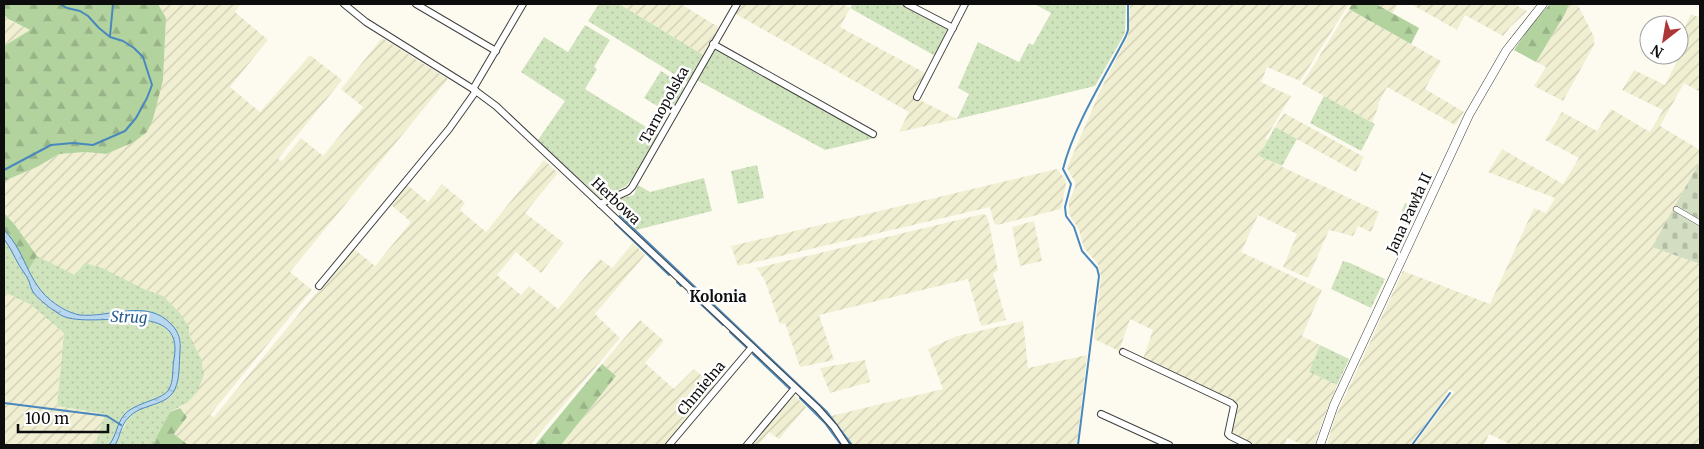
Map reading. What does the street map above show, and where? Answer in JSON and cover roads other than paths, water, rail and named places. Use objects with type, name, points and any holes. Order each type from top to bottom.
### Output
[{"type":"street","name":"Herbowa","points":[[344,4],[366,22],[474,90],[506,114],[826,418],[846,445]]},
{"type":"street","points":[[416,4],[496,51]]},
{"type":"street","points":[[319,286],[449,129],[474,90],[523,4]]},
{"type":"street","name":"Tarnopolska","points":[[600,204],[628,191],[632,187],[737,4]]},
{"type":"street","points":[[908,4],[952,28]]},
{"type":"street","points":[[917,97],[965,4]]},
{"type":"street","name":"Jana Pawła II","points":[[1320,445],[1334,405],[1469,115],[1506,51],[1543,4]]},
{"type":"street","points":[[713,44],[873,134]]},
{"type":"street","points":[[1676,209],[1700,222]]},
{"type":"street","name":"Chmielna","points":[[669,445],[752,347]]},
{"type":"street","points":[[1123,352],[1230,403],[1234,406],[1234,410],[1228,434],[1248,445]]},
{"type":"street","points":[[748,445],[795,388]]},
{"type":"street","points":[[1101,414],[1169,445]]},
{"type":"water","name":"Strug","points":[[4,230],[19,250],[41,291],[62,308],[80,315],[127,311],[151,312],[161,316],[178,333],[180,340],[179,375],[175,389],[166,399],[133,413],[124,424],[115,445],[109,445],[124,415],[135,407],[161,396],[169,389],[173,375],[174,339],[165,327],[150,321],[132,319],[72,319],[59,314],[41,301],[33,292],[28,279],[4,239]]},
{"type":"waterway","points":[[4,170],[51,145],[73,143],[93,145],[125,131],[136,118],[152,85],[143,57],[134,48],[123,41],[110,37],[80,11],[60,4]]},
{"type":"waterway","points":[[110,36],[113,4]]},
{"type":"waterway","points":[[1078,445],[1099,276],[1097,268],[1082,251],[1074,227],[1066,216],[1065,207],[1071,184],[1063,169],[1082,118],[1126,36],[1128,30],[1128,4]]},
{"type":"waterway","points":[[620,216],[827,412],[852,445]]},
{"type":"waterway","points":[[615,223],[669,275]]},
{"type":"waterway","points":[[677,282],[681,286]]},
{"type":"waterway","points":[[688,292],[723,325]]},
{"type":"waterway","points":[[730,332],[746,347]]},
{"type":"waterway","points":[[753,354],[791,390]]},
{"type":"waterway","points":[[1412,445],[1450,393]]},
{"type":"waterway","points":[[800,398],[825,423],[841,445]]},
{"type":"waterway","points":[[4,403],[107,416],[121,425]]},
{"type":"district","name":"Kolonia","points":[[718,296]]}]
